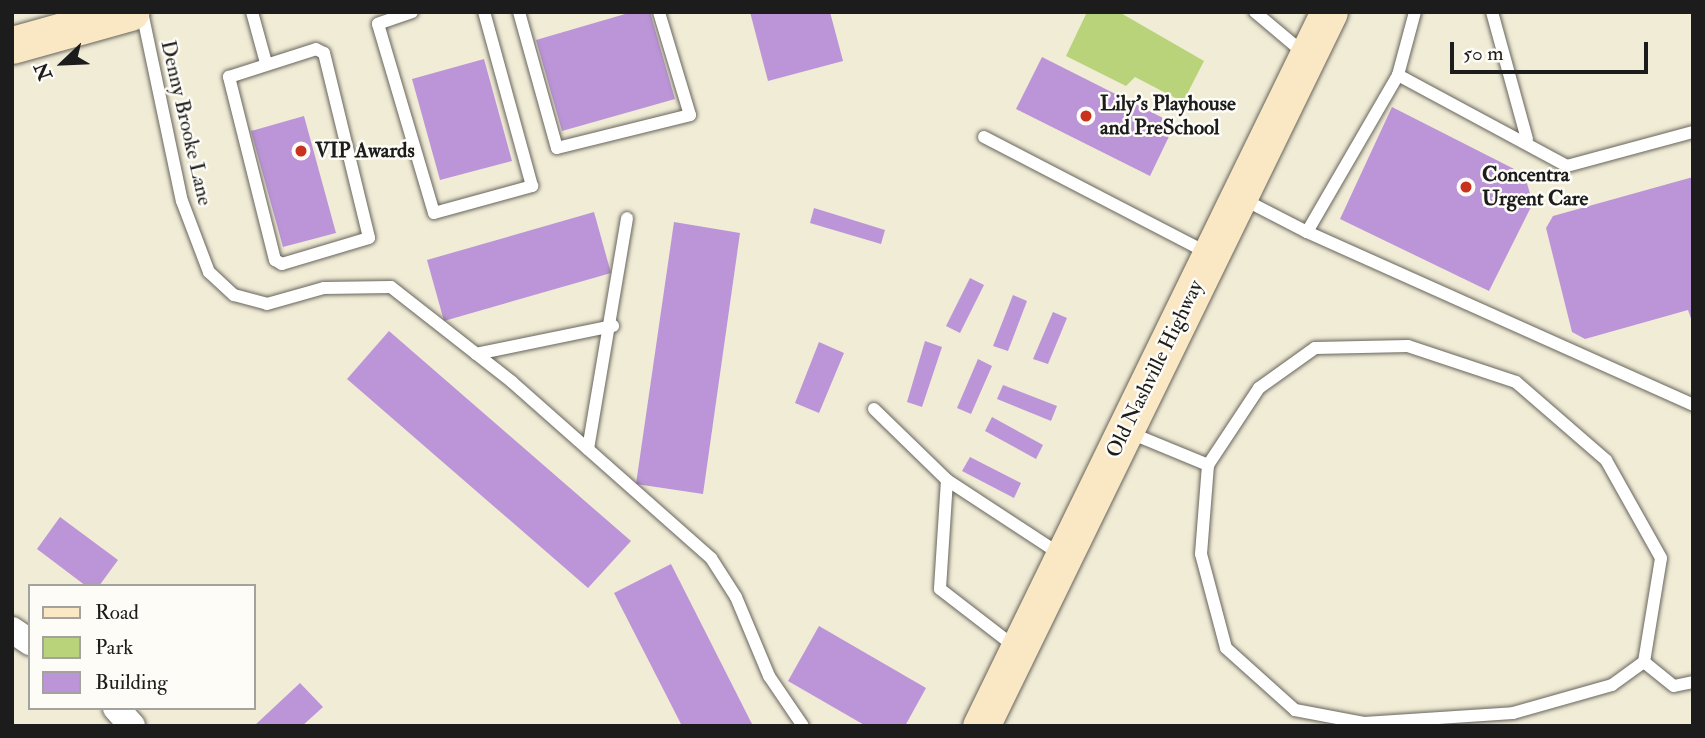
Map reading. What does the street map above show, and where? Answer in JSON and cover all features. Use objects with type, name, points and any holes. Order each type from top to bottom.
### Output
[{"type":"main road","points":[[12,46],[79,19],[130,12]]},
{"type":"main road","name":"Old Nashville Highway","points":[[981,726],[1329,12]]},
{"type":"street","points":[[12,630],[28,641]]},
{"type":"street","points":[[118,710],[132,726]]},
{"type":"lane","name":"Denny Brooke Lane","points":[[142,12],[182,201],[209,272],[234,295],[267,304],[324,288],[391,287],[476,354],[711,558],[736,597],[769,676],[803,726]]},
{"type":"lane","points":[[252,12],[265,63]]},
{"type":"lane","points":[[412,12],[378,24],[434,213],[532,186],[484,12]]},
{"type":"lane","points":[[519,12],[557,148],[690,115],[659,12]]},
{"type":"lane","points":[[1255,12],[1308,56]]},
{"type":"lane","points":[[1307,232],[1398,75],[1415,12]]},
{"type":"lane","points":[[1492,12],[1527,139]]},
{"type":"lane","points":[[316,49],[324,53],[370,234],[366,242],[282,264],[275,260],[229,77],[265,63],[316,49]]},
{"type":"lane","points":[[1398,75],[1527,139],[1567,166],[1693,132]]},
{"type":"lane","points":[[984,137],[1211,255]]},
{"type":"lane","points":[[1239,197],[1307,232],[1693,405]]},
{"type":"lane","points":[[588,449],[613,327],[627,218]]},
{"type":"lane","points":[[476,354],[613,327]]},
{"type":"lane","points":[[1408,346],[1516,382],[1606,460],[1661,558],[1644,662],[1612,685],[1513,713],[1364,723],[1295,710],[1226,648],[1201,554],[1208,466],[1259,388],[1315,348],[1408,346]]},
{"type":"lane","points":[[874,409],[947,480],[1063,556]]},
{"type":"lane","points":[[1125,431],[1208,466]]},
{"type":"lane","points":[[947,480],[940,589],[1018,649]]},
{"type":"lane","points":[[1644,662],[1674,686],[1693,682]]},
{"type":"green space","points":[[1087,12],[1119,12],[1204,61],[1183,102],[1135,77],[1126,86],[1066,56]]},
{"type":"building","points":[[632,12],[650,12],[675,99],[562,131],[536,40]]},
{"type":"building","points":[[750,12],[830,12],[843,61],[768,81]]},
{"type":"building","points":[[1042,57],[1175,124],[1150,176],[1016,109]]},
{"type":"building","points":[[484,59],[512,161],[440,180],[412,79]]},
{"type":"building","points":[[1392,107],[1524,174],[1533,203],[1489,291],[1340,219]]},
{"type":"building","points":[[304,116],[336,233],[283,247],[251,131]]},
{"type":"building","points":[[1693,177],[1693,324],[1688,310],[1585,339],[1572,332],[1546,228],[1553,216]]},
{"type":"building","points":[[814,208],[885,230],[881,244],[810,223]]},
{"type":"building","points":[[594,212],[611,273],[444,321],[427,260]]},
{"type":"building","points":[[674,222],[740,233],[703,494],[636,484]]},
{"type":"building","points":[[970,278],[984,285],[960,333],[946,326]]},
{"type":"building","points":[[1013,295],[1027,301],[1008,351],[993,346]]},
{"type":"building","points":[[1053,312],[1067,318],[1048,364],[1033,359]]},
{"type":"building","points":[[389,331],[631,541],[588,588],[347,379]]},
{"type":"building","points":[[925,341],[942,347],[922,407],[907,402]]},
{"type":"building","points":[[819,342],[844,353],[819,413],[795,403]]},
{"type":"building","points":[[978,359],[992,366],[971,414],[957,408]]},
{"type":"building","points":[[1003,385],[1057,406],[1051,421],[997,399]]},
{"type":"building","points":[[992,417],[1043,445],[1036,459],[985,431]]},
{"type":"building","points":[[970,457],[1021,483],[1014,498],[962,471]]},
{"type":"building","points":[[60,517],[118,560],[100,584],[83,584],[37,549]]},
{"type":"building","points":[[671,564],[753,726],[682,726],[614,593]]},
{"type":"building","points":[[819,626],[926,688],[905,726],[866,726],[788,681]]},
{"type":"building","points":[[300,683],[323,707],[302,726],[254,726]]},
{"type":"place","name":"Lily's Playhouse and PreSchool","points":[[1086,116]]},
{"type":"place","name":"VIP Awards","points":[[301,151]]},
{"type":"place","name":"Concentra Urgent Care","points":[[1466,187]]}]
